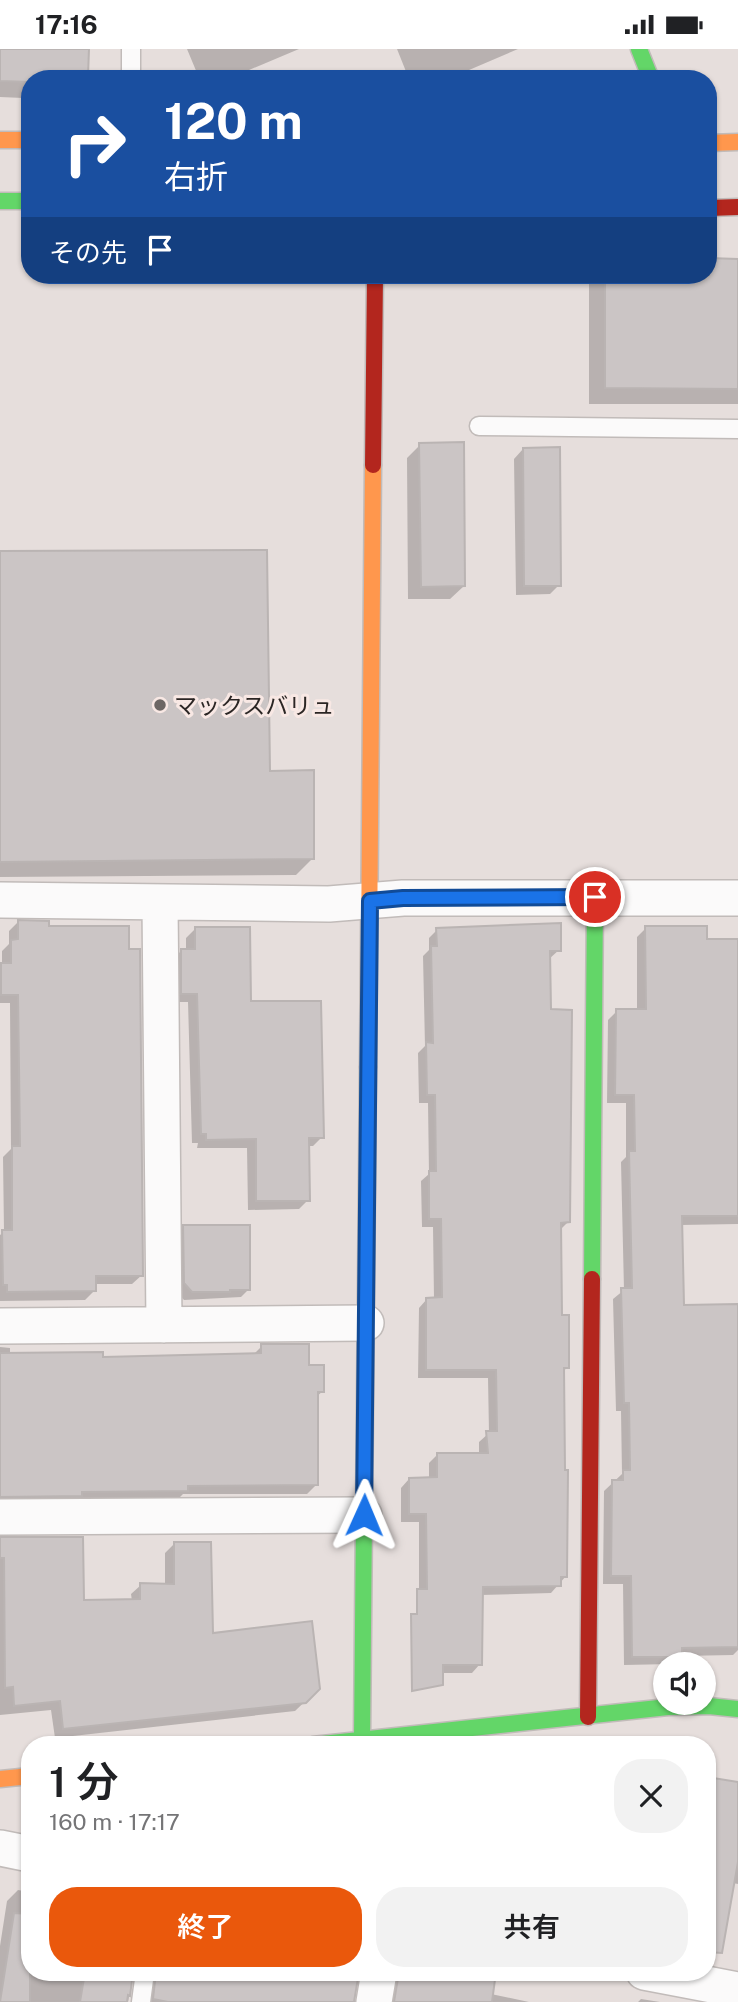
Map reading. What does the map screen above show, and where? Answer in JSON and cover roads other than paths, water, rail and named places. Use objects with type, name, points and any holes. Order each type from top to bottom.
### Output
[{"type":"main road","points":[[639,49],[647,70]]},
{"type":"main road","points":[[0,140],[21,140]]},
{"type":"main road","points":[[717,143],[738,142]]},
{"type":"main road","points":[[0,201],[21,201]]},
{"type":"main road","points":[[717,208],[738,207]]},
{"type":"main road","points":[[362,1736],[376,284]]},
{"type":"main road","points":[[588,1717],[595,897]]},
{"type":"main road","points":[[448,1736],[668,1707],[709,1706],[738,1709]]},
{"type":"main road","points":[[0,1779],[21,1777]]},
{"type":"street","points":[[0,900],[329,904],[403,898],[738,898]]},
{"type":"street","points":[[160,903],[164,1325]]},
{"type":"street","points":[[0,1326],[366,1323]]},
{"type":"street","points":[[0,1517],[364,1515]]},
{"type":"street","points":[[0,1848],[21,1852]]},
{"type":"street","points":[[374,2002],[378,1981]]},
{"type":"street","points":[[691,1981],[738,1990]]},
{"type":"lane","points":[[131,49],[131,70]]},
{"type":"lane","points":[[479,426],[738,429]]},
{"type":"lane","points":[[141,2002],[144,1981]]},
{"type":"place","name":"マックスバリュ","points":[[160,705]]}]
